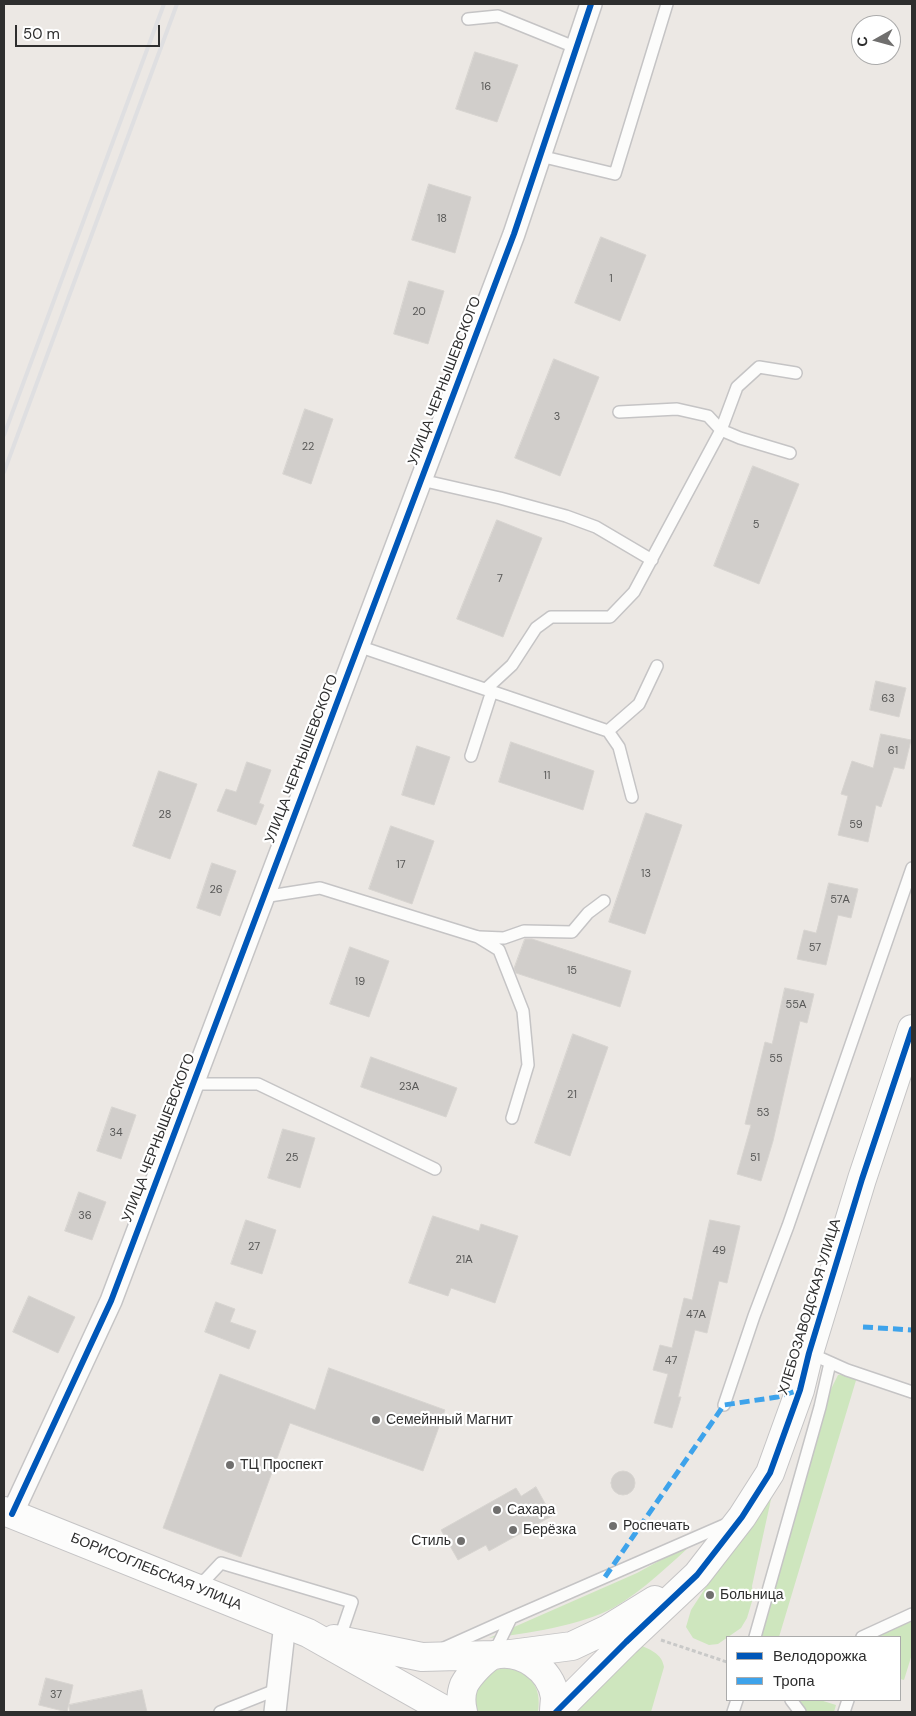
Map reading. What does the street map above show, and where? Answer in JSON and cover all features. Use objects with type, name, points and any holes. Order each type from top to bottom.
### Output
[{"type":"street","name":"УЛИЦА ЧЕРНЫШЕВСКОГО","points":[[8,1513],[111,1301],[514,234],[592,4]]},
{"type":"street","name":"ХЛЕБОЗАВОДСКАЯ УЛИЦА","points":[[697,1575],[742,1517],[770,1473],[800,1390],[819,1358],[862,1179],[912,1029]]},
{"type":"street","name":"БОРИСОГЛЕБСКАЯ УЛИЦА","points":[[8,1513],[296,1628]]},
{"type":"street","points":[[555,1712],[697,1575]]},
{"type":"street","points":[[296,1628],[339,1640],[422,1657],[502,1655],[572,1646],[608,1629],[697,1575]]},
{"type":"street","points":[[275,1712],[278,1689],[296,1628]]},
{"type":"street","points":[[296,1628],[448,1712]]},
{"type":"street","points":[[463,1712],[461,1704],[464,1686],[480,1664],[502,1655],[534,1663],[546,1674],[555,1696],[555,1712]]},
{"type":"lane","points":[[540,156],[615,174],[667,4]]},
{"type":"lane","points":[[468,19],[498,16],[576,48]]},
{"type":"lane","points":[[471,756],[489,690],[512,666],[536,628],[551,617],[610,616],[634,592],[721,430],[738,387],[759,368],[796,373]]},
{"type":"lane","points":[[619,412],[677,409],[708,416],[721,430],[740,438],[790,453]]},
{"type":"lane","points":[[421,480],[500,498],[566,516],[596,527],[652,560]]},
{"type":"lane","points":[[358,646],[608,731],[619,747],[632,797]]},
{"type":"lane","points":[[608,731],[639,704],[657,666]]},
{"type":"lane","points":[[724,1405],[912,868]]},
{"type":"lane","points":[[262,898],[320,888],[478,937],[499,950],[523,1011],[528,1065],[512,1118]]},
{"type":"lane","points":[[478,937],[504,938],[524,931],[572,932],[588,913],[604,901]]},
{"type":"lane","points":[[193,1084],[258,1084],[436,1169]]},
{"type":"lane","points":[[755,1636],[820,1407],[819,1358],[912,1392]]},
{"type":"lane","points":[[422,1657],[742,1517]]},
{"type":"lane","points":[[191,1586],[206,1579],[221,1563],[352,1602],[339,1640]]},
{"type":"lane","points":[[864,1636],[912,1614]]},
{"type":"lane","points":[[502,1655],[511,1618]]},
{"type":"lane","points":[[220,1712],[278,1689]]},
{"type":"lane","points":[[792,1701],[800,1712]]},
{"type":"path","points":[[639,1630],[646,1635],[726,1662]]},
{"type":"green space","points":[[845,1374],[857,1377],[779,1636],[759,1636],[826,1399],[838,1375]]},
{"type":"green space","points":[[775,1481],[752,1586],[753,1598],[747,1618],[741,1628],[730,1636],[726,1636],[726,1638],[718,1644],[709,1645],[693,1638],[686,1627],[691,1610]]},
{"type":"green space","points":[[697,1540],[646,1585],[613,1608],[570,1624],[489,1638],[637,1573]]},
{"type":"green space","points":[[912,1617],[912,1654],[904,1680],[901,1679],[901,1636],[875,1636]]},
{"type":"green space","points":[[637,1644],[658,1655],[663,1662],[664,1667],[651,1712],[570,1712]]},
{"type":"green space","points":[[504,1668],[521,1672],[532,1681],[538,1695],[538,1712],[475,1712],[477,1687],[493,1671]]},
{"type":"green space","points":[[800,1701],[823,1701],[836,1705],[834,1712],[807,1712]]},
{"type":"building","points":[[475,52],[518,65],[497,122],[456,109]]},
{"type":"building","points":[[429,184],[471,197],[455,253],[412,240]]},
{"type":"building","points":[[601,237],[646,255],[620,321],[575,303]]},
{"type":"building","points":[[409,281],[444,291],[428,344],[394,334]]},
{"type":"building","points":[[554,359],[599,377],[560,476],[515,458]]},
{"type":"building","points":[[305,409],[333,419],[311,484],[283,474]]},
{"type":"building","points":[[753,466],[799,484],[759,584],[714,566]]},
{"type":"building","points":[[497,520],[542,538],[503,637],[457,619]]},
{"type":"building","points":[[876,681],[906,688],[899,717],[870,710]]},
{"type":"building","points":[[881,734],[911,740],[904,769],[894,767],[881,807],[876,805],[868,842],[838,835],[848,796],[841,794],[852,761],[873,768]]},
{"type":"building","points":[[511,742],[594,771],[583,810],[499,782]]},
{"type":"building","points":[[417,746],[450,757],[434,805],[402,795]]},
{"type":"building","points":[[247,762],[271,770],[259,803],[264,805],[256,825],[217,811],[226,789],[236,792]]},
{"type":"building","points":[[159,771],[197,784],[170,859],[133,846]]},
{"type":"building","points":[[646,813],[682,825],[645,934],[609,922]]},
{"type":"building","points":[[391,826],[434,841],[412,904],[369,889]]},
{"type":"building","points":[[212,863],[236,871],[220,916],[197,908]]},
{"type":"building","points":[[829,883],[858,889],[851,918],[838,915],[826,965],[797,959],[804,930],[816,933]]},
{"type":"building","points":[[525,939],[532,939],[631,971],[620,1007],[516,973],[514,969]]},
{"type":"building","points":[[350,947],[389,961],[369,1017],[330,1004]]},
{"type":"building","points":[[785,988],[814,994],[807,1023],[800,1021],[773,1141],[761,1181],[737,1174],[751,1125],[745,1124],[765,1042],[772,1044]]},
{"type":"building","points":[[573,1034],[608,1047],[570,1156],[535,1143]]},
{"type":"building","points":[[371,1057],[457,1088],[446,1117],[361,1087]]},
{"type":"building","points":[[112,1107],[136,1115],[121,1159],[97,1151]]},
{"type":"building","points":[[283,1129],[315,1138],[300,1188],[268,1178]]},
{"type":"building","points":[[79,1192],[106,1202],[92,1240],[65,1231]]},
{"type":"building","points":[[433,1216],[479,1231],[481,1224],[518,1236],[495,1303],[451,1288],[448,1296],[409,1283]]},
{"type":"building","points":[[246,1220],[276,1230],[262,1274],[231,1264]]},
{"type":"building","points":[[710,1220],[740,1226],[727,1283],[719,1281],[707,1333],[695,1330],[678,1397],[681,1397],[672,1428],[654,1423],[668,1374],[653,1370],[660,1345],[672,1348],[684,1298],[692,1300]]},
{"type":"building","points":[[29,1296],[75,1317],[58,1353],[13,1332]]},
{"type":"building","points":[[216,1302],[235,1309],[230,1322],[256,1331],[249,1349],[205,1332]]},
{"type":"building","name":"ТЦ Проспект","points":[[329,1368],[445,1410],[423,1471],[290,1423],[241,1557],[163,1528],[220,1374],[315,1410]]},
{"type":"building","points":[[618,1471],[628,1471],[635,1478],[635,1488],[628,1495],[618,1495],[611,1488],[611,1478]]},
{"type":"building","points":[[536,1487],[552,1516],[489,1551],[486,1545],[458,1560],[441,1530],[516,1488],[521,1496]]},
{"type":"building","points":[[46,1678],[73,1685],[67,1712],[39,1705]]},
{"type":"building","points":[[142,1690],[147,1712],[70,1712],[69,1705]]},
{"type":"railway","points":[[4,435],[164,4]]},
{"type":"railway","points":[[4,472],[177,4]]},
{"type":"marked path","points":[[863,1327],[912,1330]]},
{"type":"marked path","points":[[605,1577],[724,1405],[777,1397],[800,1390]]},
{"type":"cycle path","points":[[12,1514],[111,1301],[514,234],[591,4]]},
{"type":"cycle path","points":[[556,1712],[697,1575],[742,1517],[770,1473],[800,1390],[809,1353],[862,1179],[912,1029]]},
{"type":"place","name":"Семейнный Магнит","points":[[376,1420]]},
{"type":"place","name":"ТЦ Проспект","points":[[230,1465]]},
{"type":"place","name":"Сахара","points":[[497,1510]]},
{"type":"place","name":"Роспечать","points":[[613,1526]]},
{"type":"place","name":"Берёзка","points":[[513,1530]]},
{"type":"place","name":"Стиль","points":[[461,1541]]},
{"type":"place","name":"Больница","points":[[710,1595]]}]
